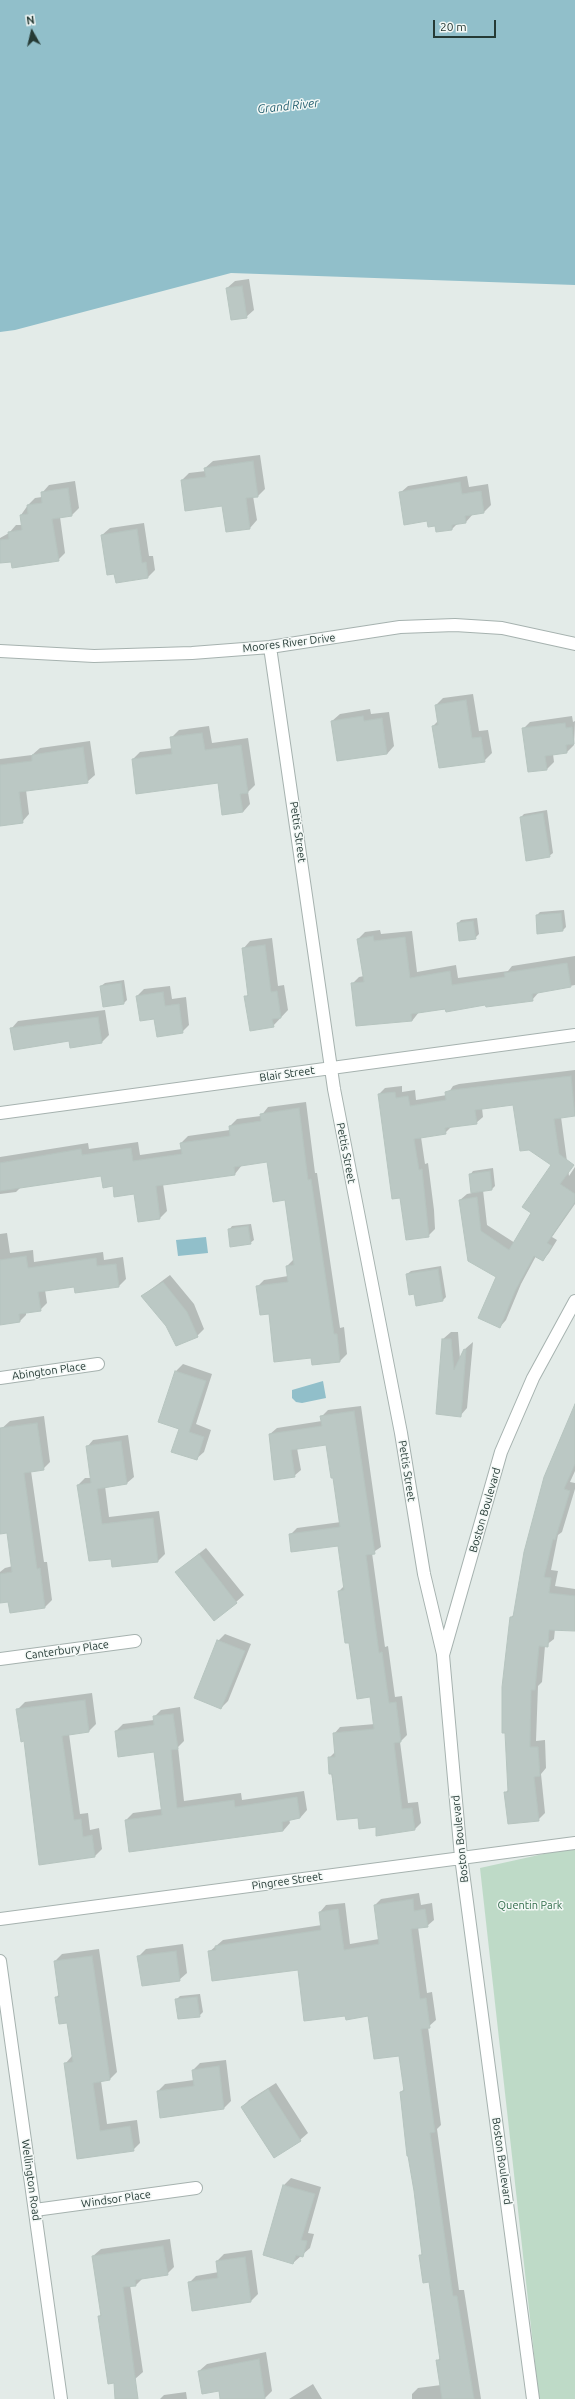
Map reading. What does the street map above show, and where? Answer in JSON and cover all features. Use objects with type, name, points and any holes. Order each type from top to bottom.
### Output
[{"type":"street","name":"Moores River Drive","points":[[0,651],[94,656],[192,653],[270,647],[400,627],[455,625],[502,628],[575,644]]},
{"type":"street","name":"Pettis Street","points":[[270,647],[331,1068],[401,1433],[424,1574],[443,1655]]},
{"type":"street","name":"Blair Street","points":[[0,1113],[575,1035]]},
{"type":"street","name":"Boston Boulevard","points":[[533,2399],[462,1857],[443,1655],[501,1452],[533,1378],[575,1301]]},
{"type":"street","name":"Abington Place","points":[[0,1378],[98,1364]]},
{"type":"street","name":"Canterbury Place","points":[[0,1659],[135,1641]]},
{"type":"street","name":"Pingree Street","points":[[0,1919],[575,1843]]},
{"type":"street","name":"Wellington Road","points":[[0,1960],[61,2399]]},
{"type":"street","name":"Windsor Place","points":[[35,2210],[196,2188]]},
{"type":"green space","name":"Quentin Park","points":[[575,1847],[575,2399],[539,2399],[480,1868]]},
{"type":"water","name":"Grand River","points":[[0,0],[575,0],[575,285],[231,273],[15,330],[0,332]]},
{"type":"water","points":[[206,1237],[208,1253],[178,1256],[176,1240]]},
{"type":"water","points":[[323,1381],[326,1398],[302,1403],[296,1402],[292,1398],[292,1390]]},
{"type":"building","points":[[242,286],[247,318],[231,320],[226,288]]},
{"type":"building","points":[[253,461],[258,497],[246,498],[250,529],[226,532],[222,506],[185,511],[181,480],[206,477],[204,468]]},
{"type":"building","points":[[460,482],[462,494],[481,491],[484,513],[465,516],[466,523],[452,525],[452,530],[436,532],[435,526],[428,527],[427,521],[404,525],[399,492]]},
{"type":"building","points":[[68,488],[72,516],[52,519],[59,561],[12,568],[11,562],[0,563],[0,540],[9,539],[8,532],[22,530],[20,515],[28,514],[27,505],[42,503],[41,492]]},
{"type":"building","points":[[137,529],[142,563],[146,562],[148,578],[116,583],[114,574],[107,575],[101,535]]},
{"type":"building","points":[[466,700],[472,738],[481,737],[485,762],[439,768],[432,726],[438,725],[435,705]]},
{"type":"building","points":[[363,716],[364,721],[382,718],[387,754],[337,761],[331,721]]},
{"type":"building","points":[[565,723],[566,728],[572,727],[574,744],[566,745],[567,753],[545,756],[547,770],[528,772],[522,728]]},
{"type":"building","points":[[202,733],[205,750],[241,745],[248,793],[240,794],[243,812],[222,815],[218,783],[136,794],[132,759],[172,754],[170,737]]},
{"type":"building","points":[[83,747],[88,783],[19,792],[23,823],[0,826],[0,765],[32,761],[32,755]]},
{"type":"building","points":[[543,813],[550,857],[526,861],[520,817]]},
{"type":"building","points":[[561,913],[563,931],[537,934],[536,915]]},
{"type":"building","points":[[473,921],[476,939],[459,941],[457,923]]},
{"type":"building","points":[[373,936],[374,941],[405,937],[410,978],[450,971],[452,985],[505,977],[504,973],[567,963],[571,987],[532,994],[533,1001],[486,1007],[485,1005],[446,1012],[445,1009],[411,1014],[412,1021],[356,1026],[351,983],[364,982],[357,939]]},
{"type":"building","points":[[265,945],[271,992],[277,991],[281,1018],[272,1019],[274,1027],[250,1031],[244,996],[248,996],[242,948]]},
{"type":"building","points":[[121,983],[124,1004],[103,1007],[100,986]]},
{"type":"building","points":[[163,992],[165,1006],[179,1004],[183,1033],[157,1037],[154,1019],[140,1021],[136,996]]},
{"type":"building","points":[[98,1017],[102,1043],[70,1048],[69,1041],[14,1050],[10,1028]]},
{"type":"building","points":[[571,1076],[575,1116],[554,1119],[559,1154],[574,1165],[560,1184],[575,1194],[575,1202],[547,1243],[552,1246],[543,1261],[534,1256],[515,1291],[500,1328],[478,1318],[496,1277],[468,1261],[459,1200],[477,1197],[481,1231],[509,1250],[531,1213],[522,1207],[551,1165],[529,1150],[520,1151],[513,1105],[475,1110],[477,1124],[445,1128],[446,1134],[414,1139],[419,1170],[422,1169],[429,1237],[406,1240],[400,1198],[392,1199],[378,1094],[395,1092],[396,1098],[408,1096],[410,1106],[446,1100],[445,1092],[452,1090]]},
{"type":"building","points":[[299,1108],[308,1180],[311,1179],[334,1334],[337,1334],[340,1362],[312,1365],[311,1358],[274,1362],[269,1314],[260,1315],[256,1286],[288,1282],[286,1266],[294,1265],[285,1200],[273,1202],[267,1162],[234,1167],[235,1175],[156,1186],[160,1219],[138,1222],[134,1194],[114,1197],[113,1186],[103,1188],[101,1176],[0,1191],[0,1163],[81,1149],[82,1155],[131,1148],[133,1161],[182,1154],[180,1143],[230,1136],[229,1126],[261,1121],[260,1114]]},
{"type":"building","points":[[490,1171],[492,1190],[471,1193],[469,1174]]},
{"type":"building","points":[[248,1226],[251,1244],[230,1247],[228,1229]]},
{"type":"building","points":[[26,1256],[28,1268],[96,1258],[97,1266],[116,1264],[119,1287],[75,1293],[74,1287],[38,1292],[41,1311],[19,1314],[20,1322],[0,1325],[0,1260]]},
{"type":"building","points":[[438,1269],[443,1301],[416,1306],[414,1294],[409,1295],[406,1274]]},
{"type":"building","points":[[163,1282],[187,1312],[198,1337],[176,1346],[166,1326],[141,1296]]},
{"type":"building","points":[[442,1339],[451,1339],[454,1370],[464,1349],[466,1350],[461,1417],[436,1414]]},
{"type":"building","points":[[175,1371],[206,1381],[189,1432],[204,1437],[197,1460],[171,1452],[179,1429],[158,1422]]},
{"type":"building","points":[[575,1404],[575,1464],[564,1489],[570,1491],[555,1540],[553,1539],[544,1577],[551,1578],[549,1593],[575,1596],[575,1631],[549,1630],[548,1647],[539,1646],[535,1690],[531,1690],[530,1747],[538,1747],[540,1776],[534,1777],[539,1821],[508,1824],[504,1792],[508,1792],[505,1733],[502,1733],[502,1687],[510,1617],[513,1617],[524,1552],[544,1477]]},
{"type":"building","points":[[354,1411],[375,1554],[366,1555],[379,1653],[382,1652],[389,1703],[396,1702],[401,1742],[394,1743],[402,1809],[412,1808],[415,1830],[376,1836],[376,1827],[359,1829],[358,1818],[337,1820],[332,1774],[329,1774],[328,1757],[335,1757],[333,1733],[374,1729],[370,1697],[357,1699],[349,1643],[345,1643],[338,1591],[344,1590],[338,1546],[291,1552],[289,1534],[340,1527],[333,1478],[331,1478],[326,1445],[291,1450],[295,1477],[274,1480],[269,1434],[322,1426],[320,1416]]},
{"type":"building","points":[[37,1423],[44,1470],[24,1473],[37,1569],[40,1568],[45,1608],[10,1613],[8,1602],[0,1603],[0,1574],[12,1572],[7,1533],[0,1534],[0,1428]]},
{"type":"building","points":[[121,1441],[127,1484],[97,1489],[102,1524],[153,1518],[158,1562],[112,1567],[111,1559],[89,1561],[77,1485],[91,1483],[86,1446]]},
{"type":"building","points":[[199,1554],[237,1603],[214,1621],[175,1572]]},
{"type":"building","points":[[217,1640],[245,1651],[221,1709],[194,1698]]},
{"type":"building","points":[[85,1700],[89,1732],[62,1736],[74,1820],[81,1819],[83,1837],[92,1835],[95,1857],[39,1865],[24,1741],[21,1742],[16,1709]]},
{"type":"building","points":[[173,1714],[178,1749],[171,1750],[177,1808],[234,1800],[235,1807],[297,1797],[300,1818],[282,1822],[283,1831],[129,1852],[125,1820],[162,1815],[154,1752],[118,1757],[115,1731],[154,1725],[153,1716]]},
{"type":"building","points":[[413,1899],[414,1911],[425,1909],[428,1927],[411,1929],[420,1999],[426,1998],[430,2028],[421,2029],[435,2132],[430,2133],[453,2296],[457,2296],[474,2399],[442,2399],[436,2360],[440,2360],[429,2282],[423,2283],[419,2255],[422,2255],[414,2191],[407,2156],[400,2092],[404,2091],[399,2056],[374,2059],[368,2016],[346,2020],[345,2016],[304,2021],[298,1970],[212,1981],[208,1951],[216,1950],[215,1946],[321,1930],[319,1912],[338,1909],[344,1950],[379,1944],[374,1905]]},
{"type":"building","points":[[176,1951],[180,1981],[142,1986],[137,1956]]},
{"type":"building","points":[[92,1956],[110,2080],[93,2083],[100,2131],[130,2126],[134,2151],[77,2159],[64,2063],[73,2062],[67,2023],[59,2024],[55,1997],[59,1997],[54,1961]]},
{"type":"building","points":[[197,1997],[200,2017],[178,2019],[175,1999]]},
{"type":"building","points":[[219,2066],[224,2109],[160,2118],[157,2091],[194,2086],[192,2070]]},
{"type":"building","points":[[268,2089],[301,2141],[274,2158],[241,2107]]},
{"type":"building","points":[[283,2185],[315,2194],[301,2240],[307,2241],[303,2257],[296,2255],[293,2264],[263,2255]]},
{"type":"building","points":[[163,2246],[168,2275],[135,2280],[136,2286],[123,2287],[138,2399],[115,2399],[114,2383],[108,2384],[98,2316],[101,2316],[92,2256]]},
{"type":"building","points":[[245,2257],[251,2302],[192,2311],[188,2282],[218,2278],[216,2261]]},
{"type":"building","points":[[259,2359],[265,2399],[220,2399],[219,2391],[202,2394],[198,2371]]}]
